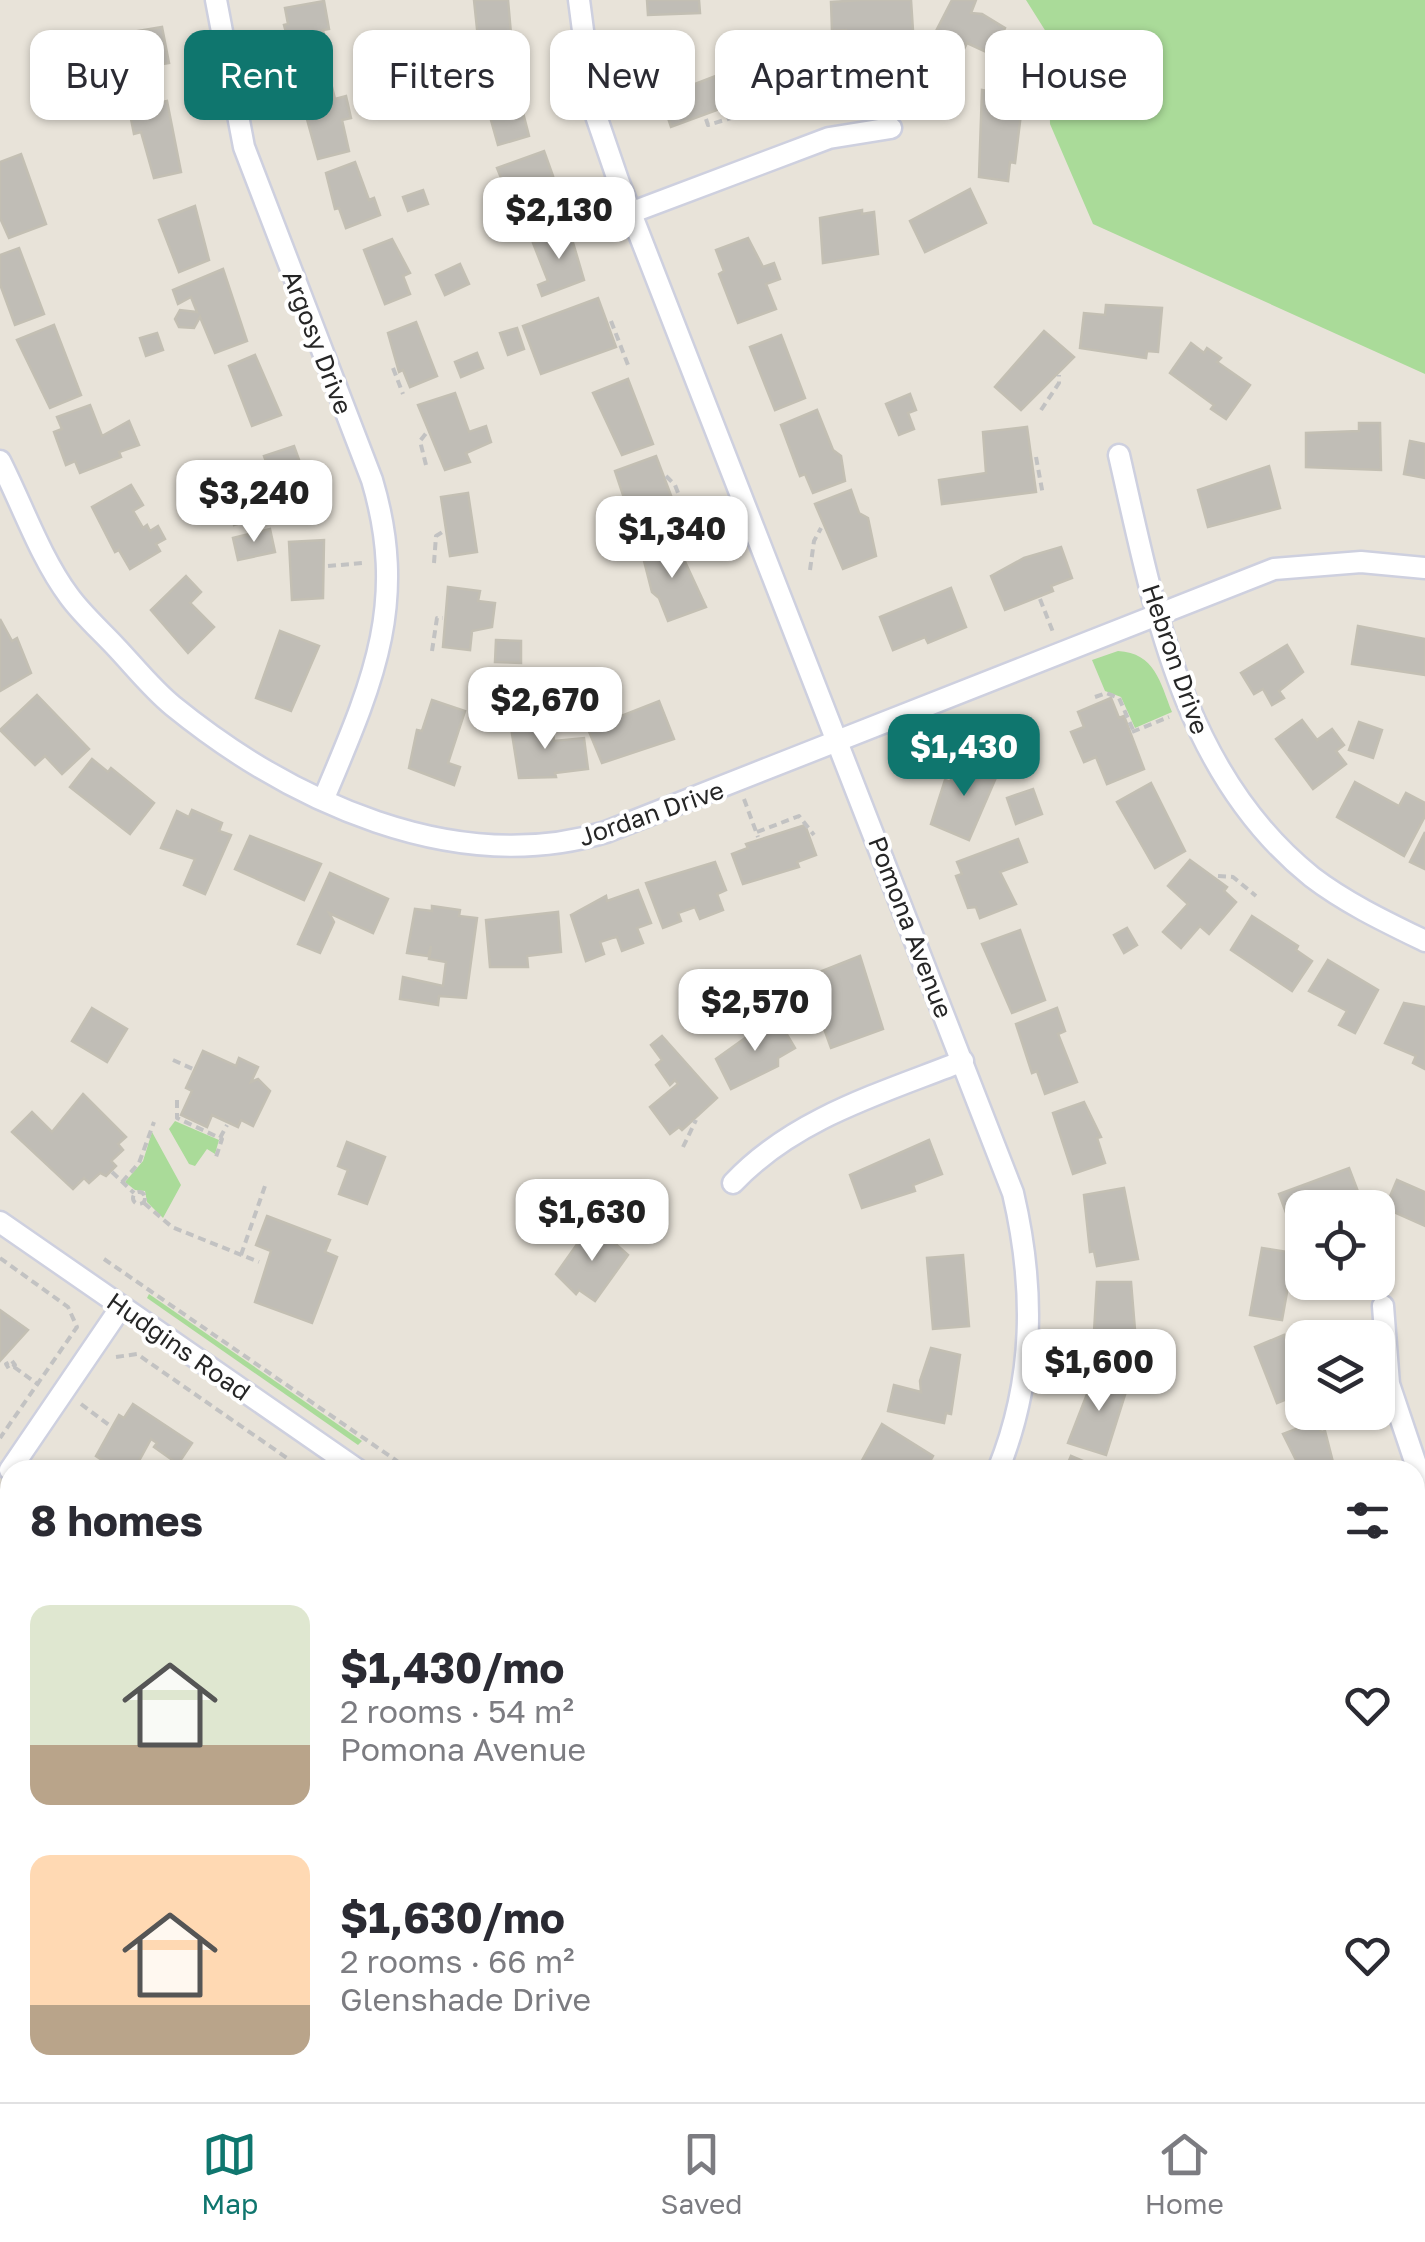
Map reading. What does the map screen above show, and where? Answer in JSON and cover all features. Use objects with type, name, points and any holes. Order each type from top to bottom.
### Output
[{"type":"street","name":"Argosy Drive","points":[[216,0],[244,148],[372,480],[389,561],[388,608],[378,666],[324,798]]},
{"type":"street","name":"Pomona Avenue","points":[[579,0],[593,107],[630,213],[1012,1192],[1029,1276],[1024,1380],[1001,1460]]},
{"type":"street","points":[[630,213],[830,138],[891,128]]},
{"type":"street","name":"Hebron Drive","points":[[1119,455],[1156,616],[1189,709],[1222,776],[1278,846],[1341,897],[1425,941]]},
{"type":"street","name":"Jordan Drive","points":[[0,461],[68,595],[170,704],[234,752],[324,798],[428,838],[515,848],[587,838],[738,783],[1274,569],[1361,562],[1425,568]]},
{"type":"street","points":[[733,1183],[777,1144],[821,1118],[963,1061]]},
{"type":"street","name":"Hudgins Road","points":[[0,1222],[343,1460]]},
{"type":"street","points":[[1384,1306],[1389,1384],[1415,1460]]},
{"type":"street","points":[[17,1460],[121,1307]]},
{"type":"path","points":[[706,119],[708,125],[724,120]]},
{"type":"path","points":[[824,120],[830,138]]},
{"type":"path","points":[[611,321],[628,365]]},
{"type":"path","points":[[393,368],[403,394]]},
{"type":"path","points":[[1041,410],[1060,383],[1059,375]]},
{"type":"path","points":[[426,464],[420,441],[427,432]]},
{"type":"path","points":[[1036,458],[1043,495]]},
{"type":"path","points":[[304,467],[320,472],[329,496]]},
{"type":"path","points":[[666,476],[675,484],[685,511]]},
{"type":"path","points":[[810,570],[814,541],[821,528]]},
{"type":"path","points":[[434,563],[436,536],[444,531]]},
{"type":"path","points":[[328,566],[389,561]]},
{"type":"path","points":[[1040,600],[1061,653]]},
{"type":"path","points":[[432,650],[437,618],[442,618]]},
{"type":"path","points":[[1095,697],[1106,693],[1119,698],[1133,731],[1189,709]]},
{"type":"path","points":[[738,783],[757,835],[799,816],[814,836]]},
{"type":"path","points":[[1218,876],[1233,878],[1256,896]]},
{"type":"path","points":[[173,1060],[192,1070]]},
{"type":"path","points":[[177,1100],[177,1118],[224,1142],[216,1157]]},
{"type":"path","points":[[682,1147],[696,1120]]},
{"type":"path","points":[[122,1182],[138,1163],[154,1122]]},
{"type":"path","points":[[220,1138],[228,1125]]},
{"type":"path","points":[[112,1172],[134,1194],[142,1192],[144,1202],[172,1227],[259,1262]]},
{"type":"path","points":[[241,1255],[266,1182]]},
{"type":"path","points":[[0,1258],[68,1307],[77,1319],[74,1332],[0,1438]]},
{"type":"path","points":[[104,1258],[396,1460]]},
{"type":"path","points":[[108,1368],[116,1356],[132,1352],[287,1458]]},
{"type":"path","points":[[5,1361],[8,1368],[110,1424]]},
{"type":"path","points":[[73,1419],[91,1393]]},
{"type":"green space","points":[[1026,0],[1425,0],[1425,374],[1093,224],[1050,120],[1163,120],[1163,30],[1045,30]]},
{"type":"green space","points":[[1118,651],[1148,663],[1172,712],[1135,728],[1121,697],[1105,691],[1092,660]]},
{"type":"green space","points":[[175,1121],[219,1140],[215,1154],[207,1149],[195,1166],[189,1164],[169,1129]]},
{"type":"green space","points":[[152,1132],[181,1185],[163,1218],[147,1202],[145,1191],[135,1190],[125,1182],[143,1161]]},
{"type":"green space","points":[[149,1294],[362,1441],[358,1445],[147,1298]]},
{"type":"building","points":[[474,0],[508,0],[511,30],[477,30]]},
{"type":"building","points":[[647,0],[699,0],[700,13],[648,15]]},
{"type":"building","points":[[911,0],[913,30],[832,30],[831,2]]},
{"type":"building","points":[[952,0],[976,0],[971,13],[982,14],[1005,28],[985,30],[985,51],[967,43],[965,47],[965,30],[937,30]]},
{"type":"building","points":[[324,1],[329,29],[285,30],[285,8]]},
{"type":"building","points":[[164,37],[169,63],[164,64]]},
{"type":"building","points":[[715,76],[715,111],[695,118],[695,84]]},
{"type":"building","points":[[982,90],[985,120],[1020,120],[1015,163],[1010,162],[1008,181],[979,177]]},
{"type":"building","points":[[333,91],[335,99],[346,96],[351,118],[342,120],[349,151],[318,159],[307,120],[333,120]]},
{"type":"building","points":[[167,101],[181,172],[154,178],[141,132],[134,134],[131,120],[164,120]]},
{"type":"building","points":[[491,120],[525,120],[529,136],[498,145]]},
{"type":"building","points":[[669,120],[690,120],[671,127]]},
{"type":"building","points":[[544,151],[553,176],[543,180],[556,216],[522,229],[497,168]]},
{"type":"building","points":[[21,154],[46,224],[9,238],[0,218],[0,162]]},
{"type":"building","points":[[355,162],[369,200],[374,198],[380,215],[346,228],[339,208],[335,209],[326,173]]},
{"type":"building","points":[[970,189],[986,223],[925,252],[910,221]]},
{"type":"building","points":[[423,190],[428,204],[408,211],[403,197]]},
{"type":"building","points":[[195,206],[209,260],[179,272],[159,220]]},
{"type":"building","points":[[862,210],[862,214],[874,212],[878,254],[823,263],[820,218]]},
{"type":"building","points":[[569,229],[584,280],[542,296],[538,285],[548,281],[533,243]]},
{"type":"building","points":[[748,238],[763,267],[774,263],[780,279],[766,284],[776,309],[738,323],[719,274],[724,271],[716,250]]},
{"type":"building","points":[[392,239],[410,273],[403,276],[410,294],[385,304],[364,250]]},
{"type":"building","points":[[19,248],[44,314],[15,325],[0,284],[0,255]]},
{"type":"building","points":[[460,264],[469,284],[445,295],[436,275]]},
{"type":"building","points":[[223,269],[247,341],[215,353],[200,317],[194,328],[179,327],[175,319],[180,310],[197,312],[191,297],[178,304],[173,290]]},
{"type":"building","points":[[598,298],[616,347],[541,374],[523,326]]},
{"type":"building","points":[[1106,305],[1162,308],[1158,352],[1147,351],[1146,358],[1080,348],[1084,313],[1105,315]]},
{"type":"building","points":[[416,322],[437,376],[410,387],[403,370],[399,372],[388,333]]},
{"type":"building","points":[[54,325],[81,395],[50,408],[17,340]]},
{"type":"building","points":[[517,328],[524,349],[508,355],[500,333]]},
{"type":"building","points":[[1044,331],[1074,357],[1021,410],[995,387]]},
{"type":"building","points":[[157,333],[163,350],[146,356],[140,338]]},
{"type":"building","points":[[781,335],[805,398],[775,410],[750,347]]},
{"type":"building","points":[[1191,343],[1204,353],[1207,348],[1221,358],[1217,362],[1250,385],[1226,419],[1211,409],[1214,405],[1170,373]]},
{"type":"building","points":[[477,353],[483,368],[461,377],[455,362]]},
{"type":"building","points":[[255,355],[281,415],[252,426],[229,366]]},
{"type":"building","points":[[628,379],[653,444],[622,455],[593,393]]},
{"type":"building","points":[[455,393],[469,432],[486,426],[491,442],[466,453],[470,462],[445,470],[418,405]]},
{"type":"building","points":[[910,394],[916,410],[908,413],[914,429],[899,435],[886,404]]},
{"type":"building","points":[[90,405],[102,436],[129,421],[139,445],[119,452],[121,457],[80,473],[75,461],[66,465],[54,432],[62,429],[57,417]]},
{"type":"building","points":[[817,410],[833,450],[841,456],[845,481],[813,493],[805,474],[800,476],[781,425]]},
{"type":"building","points":[[1359,423],[1380,423],[1381,470],[1306,467],[1306,433],[1359,431]]},
{"type":"building","points":[[1027,427],[1036,492],[942,504],[939,480],[986,473],[983,432]]},
{"type":"building","points":[[1410,441],[1425,444],[1425,478],[1404,474]]},
{"type":"building","points":[[294,446],[311,493],[286,501],[280,483],[268,479],[271,475],[264,456]]},
{"type":"building","points":[[656,456],[675,506],[639,520],[637,514],[630,516],[615,471]]},
{"type":"building","points":[[1269,466],[1280,508],[1208,527],[1198,490]]},
{"type":"building","points":[[131,485],[143,505],[133,511],[143,528],[147,525],[150,531],[158,526],[165,539],[156,544],[160,551],[130,569],[119,550],[115,552],[92,507]]},
{"type":"building","points":[[851,490],[859,513],[868,518],[876,556],[843,569],[815,504]]},
{"type":"building","points":[[468,493],[477,552],[450,556],[441,497]]},
{"type":"building","points":[[254,498],[260,518],[234,525],[229,505]]},
{"type":"building","points":[[270,529],[275,552],[238,560],[233,538]]},
{"type":"building","points":[[324,540],[323,598],[292,600],[289,542]]},
{"type":"building","points":[[675,540],[706,607],[668,621],[659,598],[652,592],[642,553]]},
{"type":"building","points":[[1061,547],[1072,578],[1051,586],[1053,591],[1005,610],[991,576],[1024,558]]},
{"type":"building","points":[[186,576],[201,592],[190,603],[214,627],[188,653],[151,610]]},
{"type":"building","points":[[448,587],[480,591],[478,601],[495,603],[492,627],[472,631],[470,650],[443,647]]},
{"type":"building","points":[[951,588],[966,627],[928,643],[925,637],[893,650],[880,617]]},
{"type":"building","points":[[0,619],[12,641],[17,638],[31,673],[0,691]]},
{"type":"building","points":[[1358,626],[1425,639],[1425,675],[1352,664]]},
{"type":"building","points":[[280,631],[319,646],[291,711],[256,698]]},
{"type":"building","points":[[496,640],[521,641],[521,663],[495,662]]},
{"type":"building","points":[[1287,645],[1303,672],[1279,691],[1284,698],[1272,705],[1263,689],[1254,694],[1241,673]]},
{"type":"building","points":[[37,695],[89,749],[62,774],[45,756],[35,765],[0,730]]},
{"type":"building","points":[[1111,698],[1119,718],[1124,716],[1144,769],[1107,784],[1096,757],[1084,762],[1071,732],[1084,727],[1078,712]]},
{"type":"building","points":[[432,700],[465,711],[448,763],[460,767],[454,785],[409,768],[417,730],[422,731]]},
{"type":"building","points":[[659,701],[674,739],[602,763],[588,729]]},
{"type":"building","points":[[536,718],[539,735],[553,733],[554,741],[584,738],[588,769],[555,773],[556,777],[519,778],[510,721]]},
{"type":"building","points":[[1302,720],[1317,740],[1332,729],[1344,745],[1336,751],[1346,764],[1313,789],[1276,739]]},
{"type":"building","points":[[1359,722],[1382,730],[1373,758],[1349,750]]},
{"type":"building","points":[[961,757],[998,773],[969,840],[931,824],[945,780],[950,782]]},
{"type":"building","points":[[92,759],[108,772],[111,768],[154,803],[130,834],[70,787]]},
{"type":"building","points":[[1355,782],[1399,806],[1406,793],[1425,803],[1425,816],[1404,856],[1337,817]]},
{"type":"building","points":[[1151,783],[1185,851],[1155,868],[1117,802]]},
{"type":"building","points":[[1033,789],[1042,814],[1016,824],[1007,798]]},
{"type":"building","points":[[192,810],[222,823],[219,831],[231,835],[205,894],[184,885],[195,859],[161,848],[177,811],[189,817]]},
{"type":"building","points":[[805,825],[816,855],[797,862],[799,867],[743,884],[732,854],[748,848],[746,844]]},
{"type":"building","points":[[1425,832],[1425,869],[1410,862]]},
{"type":"building","points":[[250,836],[321,864],[304,900],[235,869]]},
{"type":"building","points":[[1018,839],[1027,862],[1000,872],[1016,904],[980,918],[976,907],[968,908],[956,876],[962,874],[957,862]]},
{"type":"building","points":[[1190,860],[1227,887],[1224,891],[1236,902],[1209,934],[1200,926],[1181,948],[1163,932],[1188,904],[1168,886]]},
{"type":"building","points":[[715,862],[726,890],[717,894],[723,910],[700,919],[695,907],[678,913],[681,921],[663,928],[646,883]]},
{"type":"building","points":[[330,873],[388,899],[373,933],[329,913],[334,922],[320,953],[298,944]]},
{"type":"building","points":[[638,890],[651,923],[637,928],[643,943],[622,951],[617,937],[612,938],[600,942],[604,954],[586,961],[571,915],[606,896],[607,901]]},
{"type":"building","points":[[432,906],[460,910],[459,916],[477,918],[466,998],[439,996],[438,1005],[400,999],[403,977],[443,986],[446,962],[429,959],[431,946],[428,956],[407,953],[415,909],[432,911]]},
{"type":"building","points":[[558,912],[561,952],[527,956],[528,967],[490,967],[486,920]]},
{"type":"building","points":[[1252,916],[1298,946],[1296,950],[1312,961],[1292,991],[1231,950]]},
{"type":"building","points":[[1127,928],[1137,945],[1124,953],[1114,935]]},
{"type":"building","points":[[1020,930],[1045,1000],[1012,1013],[982,944]]},
{"type":"building","points":[[860,956],[883,1029],[831,1048],[814,1001],[831,994],[822,971]]},
{"type":"building","points":[[1328,960],[1378,990],[1355,1033],[1339,1025],[1347,1011],[1309,991]]},
{"type":"building","points":[[1404,1003],[1425,1007],[1425,1069],[1413,1063],[1416,1056],[1385,1043]]},
{"type":"building","points":[[92,1008],[127,1029],[107,1062],[72,1041]]},
{"type":"building","points":[[1057,1008],[1065,1031],[1058,1034],[1077,1082],[1045,1094],[1037,1071],[1032,1073],[1016,1024]]},
{"type":"building","points":[[776,1016],[795,1048],[778,1058],[778,1066],[731,1089],[716,1059]]},
{"type":"building","points":[[662,1036],[717,1098],[682,1130],[679,1127],[670,1134],[650,1107],[678,1084],[675,1080],[670,1085],[656,1065],[662,1060],[651,1045]]},
{"type":"building","points":[[203,1051],[236,1066],[239,1058],[258,1067],[251,1082],[258,1079],[270,1091],[253,1126],[241,1120],[238,1127],[212,1115],[207,1127],[181,1115],[192,1091],[186,1088]]},
{"type":"building","points":[[83,1094],[126,1137],[118,1144],[123,1150],[111,1161],[116,1166],[106,1176],[100,1173],[89,1183],[84,1178],[73,1189],[12,1132],[32,1112],[52,1132]]},
{"type":"building","points":[[1084,1102],[1101,1137],[1097,1138],[1105,1163],[1073,1174],[1053,1113]]},
{"type":"building","points":[[929,1140],[942,1174],[913,1185],[915,1191],[862,1208],[850,1175]]},
{"type":"building","points":[[347,1142],[385,1157],[367,1204],[339,1194],[348,1170],[338,1166]]},
{"type":"building","points":[[1349,1168],[1357,1190],[1290,1190]]},
{"type":"building","points":[[1397,1180],[1425,1192],[1425,1226],[1395,1212],[1393,1190]]},
{"type":"building","points":[[1124,1188],[1138,1259],[1097,1266],[1094,1251],[1090,1252],[1084,1195]]},
{"type":"building","points":[[267,1216],[330,1240],[325,1252],[337,1257],[312,1323],[255,1302],[271,1251],[256,1245]]},
{"type":"building","points":[[592,1223],[628,1255],[595,1301],[579,1290],[576,1294],[556,1274]]},
{"type":"building","points":[[1262,1248],[1285,1252],[1282,1320],[1250,1315]]},
{"type":"building","points":[[963,1255],[969,1326],[933,1329],[927,1258]]},
{"type":"building","points":[[1097,1282],[1131,1282],[1137,1354],[1100,1355],[1099,1335],[1094,1332]]},
{"type":"building","points":[[0,1310],[28,1330],[0,1361]]},
{"type":"building","points":[[1284,1335],[1285,1400],[1277,1403],[1255,1347]]},
{"type":"building","points":[[931,1348],[960,1355],[951,1414],[946,1413],[944,1423],[888,1411],[894,1385],[921,1392],[920,1381]]},
{"type":"building","points":[[1096,1371],[1129,1382],[1106,1455],[1068,1443]]},
{"type":"building","points":[[133,1404],[192,1443],[181,1460],[172,1460],[154,1447],[157,1443],[151,1439],[139,1460],[102,1460],[96,1456],[119,1415],[124,1418]]},
{"type":"building","points":[[882,1424],[933,1456],[931,1460],[862,1460]]},
{"type":"building","points":[[1293,1430],[1325,1431],[1332,1460],[1296,1460],[1283,1434]]}]
